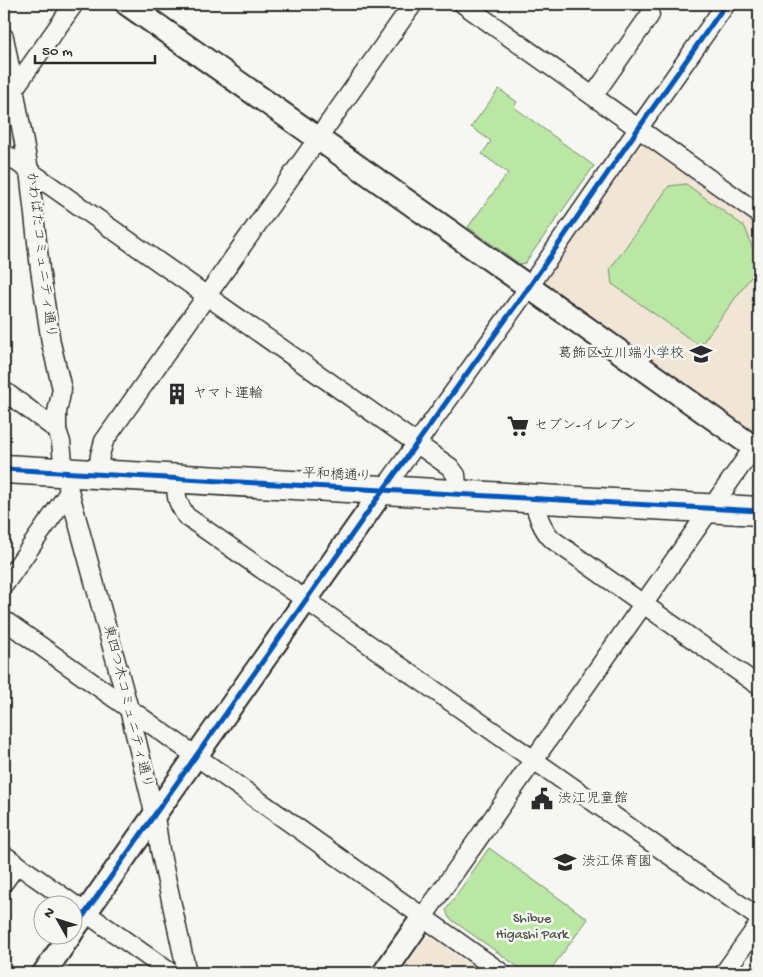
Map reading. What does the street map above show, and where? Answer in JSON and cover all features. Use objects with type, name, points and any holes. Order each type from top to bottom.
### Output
[{"type":"main road","name":"平和橋通り","points":[[4,469],[67,482],[98,473],[759,511]]},
{"type":"street","points":[[4,103],[74,4]]},
{"type":"street","points":[[127,4],[758,446],[711,508],[384,973]]},
{"type":"street","points":[[98,473],[104,441],[413,4]]},
{"type":"street","points":[[463,4],[759,214]]},
{"type":"street","points":[[82,919],[384,489],[530,288],[726,4]]},
{"type":"street","points":[[593,96],[650,15]]},
{"type":"street","name":"かわばたコミュニティ通り","points":[[4,37],[29,170],[41,278],[51,343],[62,389],[57,412],[57,430],[61,442],[67,482]]},
{"type":"street","points":[[4,153],[450,467],[456,474],[458,494]]},
{"type":"street","points":[[4,391],[57,430]]},
{"type":"street","points":[[176,478],[176,496],[186,516],[759,918]]},
{"type":"street","points":[[4,585],[67,482]]},
{"type":"street","name":"東四つ木コミュニティ通り","points":[[67,482],[129,709],[187,973]]},
{"type":"street","points":[[533,498],[546,534],[553,540],[759,686]]},
{"type":"street","points":[[4,620],[502,973]]},
{"type":"street","points":[[4,882],[10,859],[171,973]]},
{"type":"street","points":[[724,973],[759,924]]},
{"type":"street","points":[[44,973],[64,944]]},
{"type":"shaded area","name":"葛飾区立川端小学校","points":[[640,146],[646,146],[759,227],[759,425],[753,433],[544,283]]},
{"type":"shaded area","points":[[431,937],[483,973],[401,973],[426,938]]},
{"type":"green space","points":[[499,89],[517,102],[514,107],[594,166],[525,263],[520,264],[468,227],[508,173],[482,154],[491,141],[471,127]]},
{"type":"green space","points":[[686,184],[745,227],[759,266],[700,346],[612,284],[610,269],[669,186]]},
{"type":"green space","name":"Shibue Higashi Park","points":[[489,848],[588,919],[548,973],[527,973],[449,918],[446,910]]},
{"type":"cycle path","points":[[82,918],[384,489],[529,287],[726,4]]},
{"type":"cycle path","points":[[4,469],[759,511]]},
{"type":"place","name":"葛飾区立川端小学校","points":[[701,354]]},
{"type":"place","name":"ヤマト運輸","points":[[177,394]]},
{"type":"place","name":"セブン-イレブン","points":[[518,426]]},
{"type":"place","name":"渋江児童館","points":[[542,799]]},
{"type":"place","name":"渋江保育園","points":[[565,862]]}]
